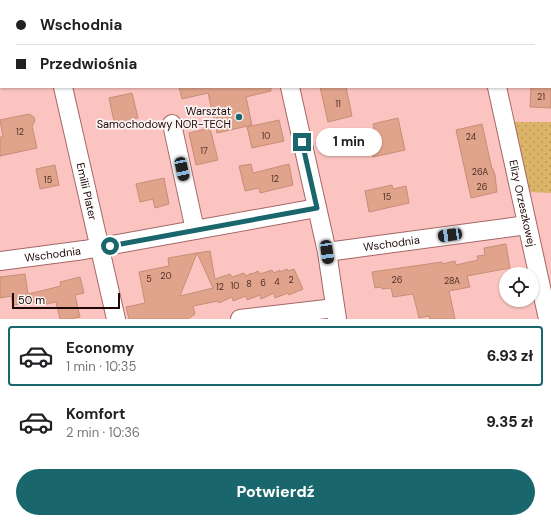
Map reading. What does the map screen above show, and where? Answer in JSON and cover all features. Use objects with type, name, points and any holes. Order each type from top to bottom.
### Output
[{"type":"street","name":"Emilii Plater","points":[[63,88],[116,319]]},
{"type":"street","points":[[240,319],[336,313],[327,252],[290,88]]},
{"type":"street","name":"Elizy Orzeszkowej","points":[[497,88],[548,319]]},
{"type":"street","points":[[172,124],[194,230]]},
{"type":"street","name":"Wschodnia","points":[[0,261],[100,248],[317,208]]},
{"type":"street","name":"Wschodnia","points":[[327,252],[527,224]]},
{"type":"shaded area","points":[[514,122],[551,122],[551,193],[529,192]]},
{"type":"building","points":[[179,88],[271,88],[271,91],[246,97],[252,125],[217,133],[208,93],[182,99]]},
{"type":"building","points":[[320,88],[346,88],[352,116],[328,122]]},
{"type":"building","points":[[531,88],[551,88],[551,108],[530,107]]},
{"type":"building","points":[[132,93],[138,118],[134,119],[130,125],[125,126],[122,124],[115,126],[109,98]]},
{"type":"building","points":[[29,114],[34,117],[35,121],[32,126],[37,148],[0,156],[0,137],[3,137],[0,120]]},
{"type":"building","points":[[398,118],[405,150],[373,157],[369,140],[372,139],[371,135],[375,134],[373,124]]},
{"type":"building","points":[[279,120],[284,141],[252,148],[247,127]]},
{"type":"building","points":[[482,124],[492,169],[495,175],[497,192],[471,198],[456,130]]},
{"type":"building","points":[[210,128],[218,160],[196,165],[189,133]]},
{"type":"building","points":[[251,164],[253,173],[289,164],[293,185],[260,193],[259,188],[245,191],[239,166]]},
{"type":"building","points":[[55,165],[59,185],[40,189],[36,169]]},
{"type":"building","points":[[164,178],[169,204],[155,208],[153,199],[140,202],[136,184]]},
{"type":"building","points":[[392,185],[393,189],[406,186],[409,203],[369,212],[365,191]]},
{"type":"building","points":[[506,244],[510,267],[499,267],[499,270],[467,276],[470,287],[449,291],[455,319],[430,319],[429,316],[419,318],[413,294],[393,297],[391,288],[375,288],[372,272],[442,262],[442,264],[455,261],[456,265],[478,260],[477,256],[485,255],[484,248]]},
{"type":"building","points":[[210,251],[215,279],[230,274],[232,277],[244,273],[246,276],[258,271],[260,274],[272,270],[274,273],[280,270],[280,272],[287,269],[288,271],[294,269],[303,289],[289,295],[288,293],[275,298],[274,293],[261,299],[260,295],[247,300],[246,296],[233,301],[232,297],[219,303],[218,301],[193,306],[195,314],[188,319],[129,319],[126,307],[145,303],[139,272],[169,266],[168,258],[197,253]],"holes":[[[197,253],[213,288],[180,296]]]},
{"type":"building","points":[[25,274],[28,294],[61,286],[60,282],[80,277],[84,293],[75,295],[80,317],[60,319],[56,302],[46,304],[45,301],[13,305],[11,296],[0,298],[0,277]]},
{"type":"place","name":"Warsztat Samochodowy NOR-TECH","points":[[239,117]]},
{"type":"route","points":[[110,246],[317,208],[302,142]]}]
